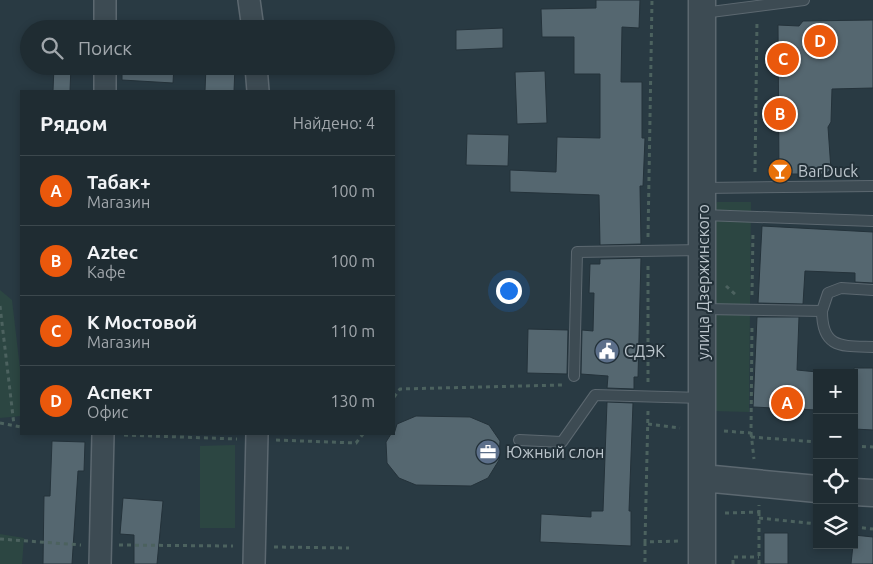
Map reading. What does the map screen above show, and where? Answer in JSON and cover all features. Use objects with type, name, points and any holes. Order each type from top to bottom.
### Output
[{"type":"street","points":[[105,0],[105,20]]},
{"type":"street","points":[[249,0],[251,20]]},
{"type":"street","name":"улица Дзержинского","points":[[702,7],[704,308],[702,564]]},
{"type":"street","points":[[105,75],[105,90]]},
{"type":"street","points":[[257,75],[258,90]]},
{"type":"street","points":[[101,554],[103,435]]},
{"type":"street","points":[[255,555],[257,437]]},
{"type":"street","points":[[704,478],[813,489]]},
{"type":"street","points":[[858,492],[873,494]]},
{"type":"lane","points":[[702,7],[758,5],[804,0]]},
{"type":"lane","points":[[703,188],[873,186]]},
{"type":"lane","points":[[703,215],[873,221]]},
{"type":"lane","points":[[574,381],[576,252],[703,250]]},
{"type":"lane","points":[[873,290],[841,288],[828,293],[822,311],[822,325],[829,340],[838,346],[873,347]]},
{"type":"lane","points":[[704,308],[822,311]]},
{"type":"lane","points":[[519,440],[562,442],[595,395],[703,398]]},
{"type":"path","points":[[652,0],[648,251],[648,424],[751,433],[754,216]]},
{"type":"path","points":[[754,187],[758,5]]},
{"type":"path","points":[[0,306],[14,426]]},
{"type":"path","points":[[395,396],[400,389],[574,381]]},
{"type":"path","points":[[0,423],[20,427]]},
{"type":"path","points":[[154,435],[257,437],[356,443],[363,435]]},
{"type":"path","points":[[751,437],[813,442]]},
{"type":"path","points":[[858,446],[873,447]]},
{"type":"path","points":[[759,512],[759,564]]},
{"type":"path","points":[[759,518],[813,524]]},
{"type":"path","points":[[858,527],[873,529]]},
{"type":"path","points":[[0,539],[101,554],[255,555],[349,548]]},
{"type":"path","points":[[645,542],[645,564]]},
{"type":"path","points":[[732,564],[733,557],[759,557]]},
{"type":"green space","points":[[717,202],[751,202],[749,412],[712,411],[714,206]]},
{"type":"green space","points":[[0,290],[12,300],[20,368],[20,416],[0,418]]},
{"type":"green space","points":[[235,445],[235,528],[200,528],[200,446]]},
{"type":"green space","points":[[0,534],[24,538],[22,564],[0,564]]},
{"type":"building","points":[[596,0],[640,0],[639,28],[622,27],[621,82],[642,82],[642,138],[645,138],[643,186],[640,186],[641,244],[600,245],[599,195],[510,192],[510,170],[556,172],[557,137],[600,138],[600,74],[574,74],[574,37],[542,37],[541,9],[596,8]]},
{"type":"building","points":[[873,20],[873,88],[832,89],[831,122],[828,127],[831,170],[825,174],[779,174],[778,25],[799,26],[803,21]]},
{"type":"building","points":[[503,28],[503,48],[456,50],[456,30]]},
{"type":"building","points":[[545,71],[547,123],[517,124],[515,72]]},
{"type":"building","points":[[54,75],[71,75],[70,90],[53,90]]},
{"type":"building","points":[[122,75],[173,75],[173,83],[122,80]]},
{"type":"building","points":[[206,75],[235,75],[234,90],[205,90]]},
{"type":"building","points":[[467,134],[509,135],[508,166],[466,165]]},
{"type":"building","points":[[762,226],[873,232],[873,283],[855,282],[855,273],[805,271],[803,304],[758,303]]},
{"type":"building","points":[[641,258],[638,377],[634,377],[634,389],[607,388],[608,376],[581,374],[582,330],[593,331],[594,293],[589,293],[590,264],[600,264],[600,259]]},
{"type":"building","points":[[757,317],[799,317],[797,370],[813,372],[813,410],[753,407]]},
{"type":"building","points":[[528,329],[568,330],[567,374],[527,373]]},
{"type":"building","points":[[873,368],[873,430],[858,429],[858,369],[854,369]]},
{"type":"building","points":[[607,402],[633,403],[629,511],[631,511],[631,546],[540,542],[541,514],[591,517],[591,511],[603,511]]},
{"type":"building","points":[[416,416],[470,417],[489,425],[500,441],[499,460],[488,478],[471,486],[416,485],[399,478],[387,463],[386,442],[390,435],[395,435],[397,424]]},
{"type":"building","points":[[52,441],[85,442],[84,471],[78,471],[72,564],[43,564],[44,496],[50,496]]},
{"type":"building","points":[[123,498],[163,501],[157,564],[134,564],[134,535],[120,534]]},
{"type":"building","points":[[764,533],[788,533],[788,564],[764,564]]},
{"type":"building","points":[[858,535],[873,537],[873,564],[851,564],[853,549],[858,549]]},
{"type":"place","name":"Аспект","points":[[820,41]]},
{"type":"place","name":"К Мостовой","points":[[783,59]]},
{"type":"place","name":"Aztec","points":[[780,114]]},
{"type":"place","name":"BarDuck","points":[[780,171]]},
{"type":"place","name":"СДЭК","points":[[607,351]]},
{"type":"place","name":"Табак+","points":[[787,403]]},
{"type":"place","name":"Южный слон","points":[[488,452]]}]
